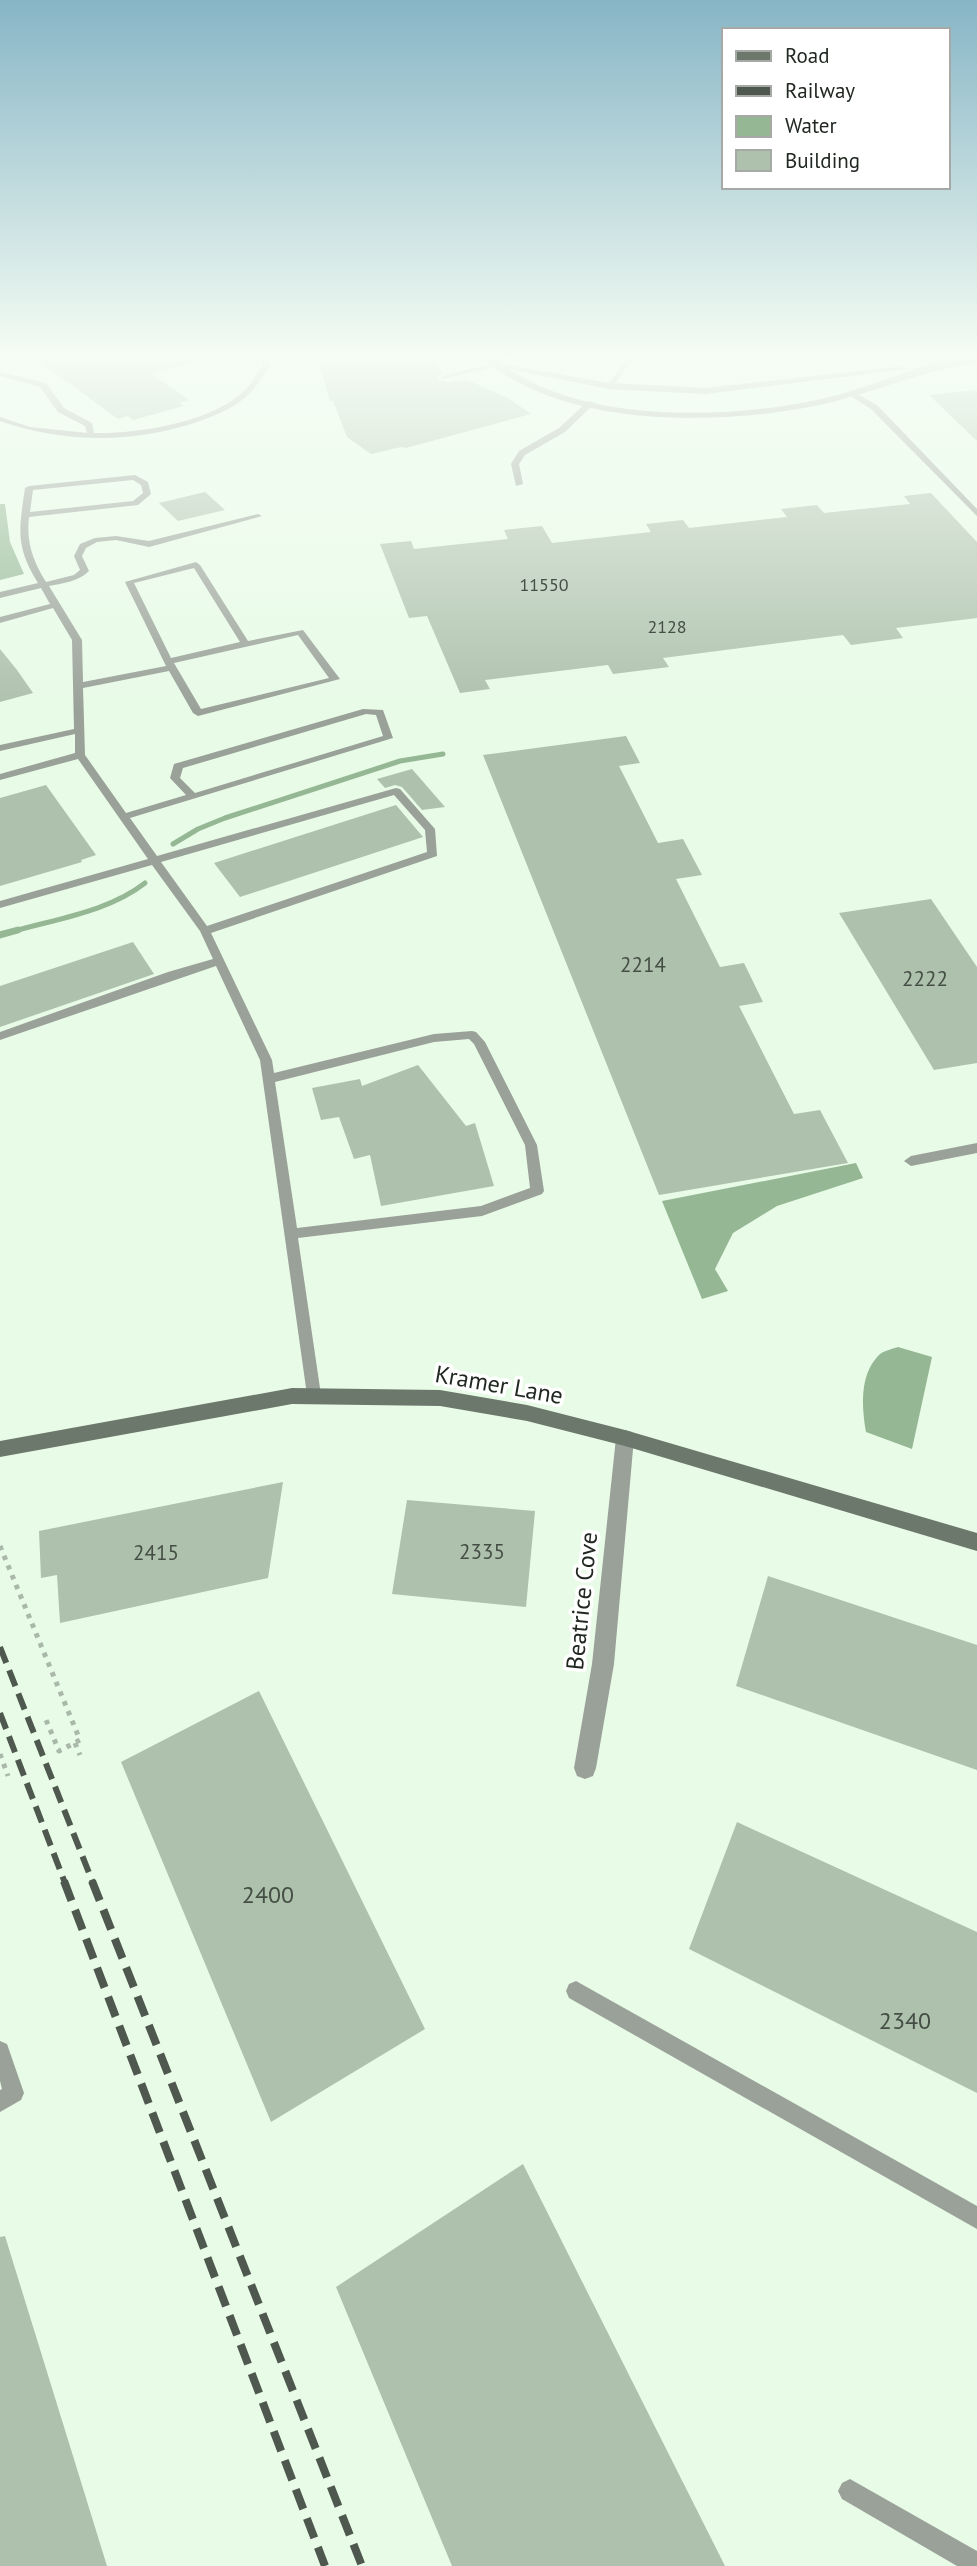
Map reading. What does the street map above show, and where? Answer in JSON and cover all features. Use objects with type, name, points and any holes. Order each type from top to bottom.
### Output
[{"type":"street","name":"Kramer Lane","points":[[0,1449],[282,1398],[314,1395],[440,1398],[527,1413],[625,1437],[977,1542]]},
{"type":"street","name":"Beatrice Cove","points":[[585,1768],[603,1664],[625,1437]]},
{"type":"lane","points":[[517,472],[519,484]]},
{"type":"lane","points":[[936,472],[977,514]]},
{"type":"lane","points":[[26,515],[135,503],[147,494],[145,484],[135,477],[29,488],[23,534],[30,563],[77,640],[80,755],[205,931],[266,1060],[314,1395]]},
{"type":"lane","points":[[0,595],[77,577],[85,571],[78,556],[83,546],[95,540],[116,538],[149,544],[258,516]]},
{"type":"lane","points":[[79,686],[170,665],[245,644],[300,632],[335,679],[198,713],[170,665],[129,582],[196,565],[245,644]]},
{"type":"lane","points":[[0,620],[56,605]]},
{"type":"lane","points":[[124,817],[193,797],[388,738],[380,712],[366,711],[178,766],[175,778],[193,797]]},
{"type":"lane","points":[[0,748],[80,730]]},
{"type":"lane","points":[[0,776],[80,755]]},
{"type":"lane","points":[[0,905],[396,791],[430,829],[433,854],[205,931]]},
{"type":"lane","points":[[0,1036],[219,961]]},
{"type":"lane","points":[[270,1079],[434,1038],[472,1035],[479,1042],[531,1145],[536,1180],[537,1191],[482,1211],[291,1234]]},
{"type":"lane","points":[[911,1161],[977,1148]]},
{"type":"lane","points":[[576,1991],[977,2218]]},
{"type":"lane","points":[[0,2051],[15,2093],[0,2102]]},
{"type":"lane","points":[[850,2490],[977,2564]]},
{"type":"path","points":[[0,1546],[80,1741],[59,1751],[44,1715]]},
{"type":"path","points":[[75,1743],[80,1755]]},
{"type":"path","points":[[0,1754],[8,1776]]},
{"type":"water","points":[[0,504],[5,504],[10,542],[24,574],[0,580]]},
{"type":"water","points":[[856,1163],[863,1178],[777,1206],[733,1233],[715,1269],[728,1291],[702,1299],[662,1201]]},
{"type":"water","points":[[898,1347],[932,1357],[912,1449],[866,1432],[863,1392],[868,1373],[880,1354]]},
{"type":"building","points":[[205,492],[225,510],[178,521],[159,503]]},
{"type":"building","points":[[931,493],[977,542],[977,618],[896,628],[903,638],[851,645],[843,635],[663,658],[669,667],[613,674],[608,665],[485,680],[490,689],[460,693],[427,616],[409,618],[380,544],[411,541],[414,549],[508,539],[504,530],[542,526],[552,543],[651,532],[646,524],[683,520],[689,528],[787,517],[781,509],[817,505],[824,513],[910,504],[904,496]]},
{"type":"building","points":[[0,649],[17,670],[33,693],[0,702]]},
{"type":"building","points":[[626,736],[640,763],[619,766],[658,843],[683,839],[702,875],[676,879],[720,967],[744,963],[763,1002],[739,1006],[794,1114],[820,1110],[848,1163],[659,1195],[483,755]]},
{"type":"building","points":[[412,769],[445,807],[422,810],[402,787],[395,785],[385,788],[377,779]]},
{"type":"building","points":[[46,785],[96,855],[81,860],[82,862],[0,886],[0,798]]},
{"type":"building","points":[[396,805],[423,837],[240,897],[214,863]]},
{"type":"building","points":[[931,899],[977,967],[977,1063],[934,1070],[839,913]]},
{"type":"building","points":[[133,942],[154,974],[0,1027],[0,986]]},
{"type":"building","points":[[418,1065],[466,1126],[475,1123],[494,1186],[381,1206],[370,1155],[354,1159],[339,1117],[321,1120],[312,1088],[360,1079],[362,1086]]},
{"type":"building","points":[[283,1482],[268,1578],[60,1623],[57,1575],[41,1578],[39,1531]]},
{"type":"building","points":[[407,1500],[535,1511],[526,1607],[392,1594]]},
{"type":"building","points":[[768,1576],[977,1645],[977,1770],[736,1686]]},
{"type":"building","points":[[259,1691],[425,2029],[271,2122],[121,1762]]},
{"type":"building","points":[[737,1822],[977,1932],[977,2093],[689,1949]]},
{"type":"building","points":[[523,2164],[725,2566],[452,2566],[336,2287]]},
{"type":"building","points":[[5,2236],[107,2566],[0,2566],[0,2237]]},
{"type":"waterway","points":[[173,844],[198,829],[225,818],[400,761],[443,754]]},
{"type":"waterway","points":[[11,932],[98,908],[145,883]]},
{"type":"waterway","points":[[0,935],[18,930]]},
{"type":"railway","points":[[0,1647],[93,1883]]},
{"type":"railway","points":[[0,1713],[65,1883]]},
{"type":"railway","points":[[64,1881],[325,2566]]},
{"type":"railway","points":[[92,1881],[362,2566]]}]
